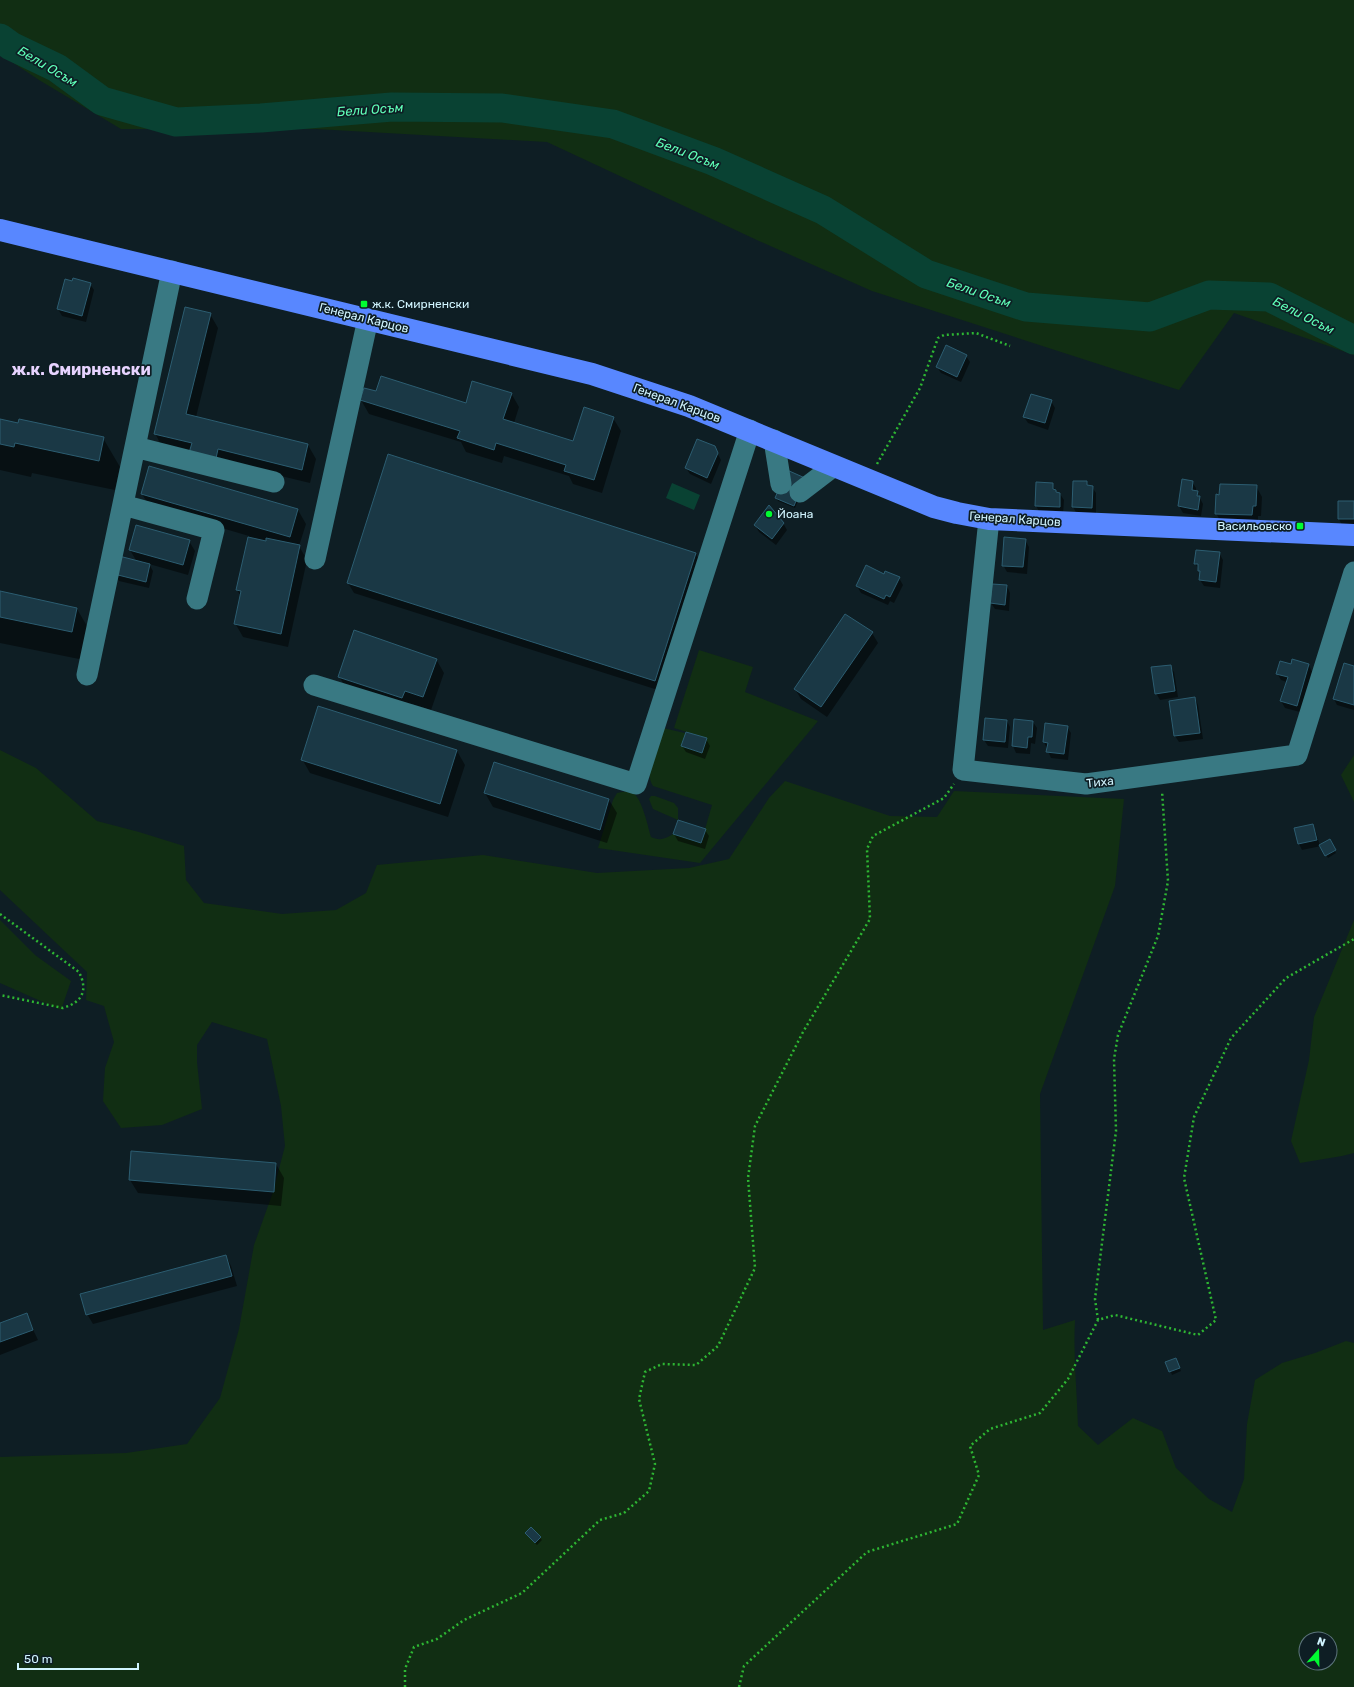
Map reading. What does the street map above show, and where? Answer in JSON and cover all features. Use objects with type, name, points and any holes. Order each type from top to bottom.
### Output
[{"type":"main road","name":"Генерал Карцов","points":[[0,230],[592,374],[675,402],[750,430],[934,507],[957,514],[989,519],[1354,536]]},
{"type":"street","points":[[87,675],[172,272]]},
{"type":"street","points":[[315,559],[368,319]]},
{"type":"street","points":[[314,685],[636,784],[750,430]]},
{"type":"street","points":[[774,440],[790,488],[834,466]]},
{"type":"street","points":[[135,447],[274,482]]},
{"type":"street","points":[[122,506],[214,530],[197,599]]},
{"type":"street","points":[[963,770],[989,519]]},
{"type":"street","name":"Тиха","points":[[963,770],[1086,784],[1296,755],[1354,572]]},
{"type":"path","points":[[868,480],[920,388],[938,338],[944,334],[976,333],[1010,346]]},
{"type":"path","points":[[405,1687],[405,1669],[414,1647],[438,1639],[464,1620],[522,1593],[600,1520],[624,1514],[649,1491],[655,1464],[639,1399],[645,1372],[662,1364],[696,1365],[718,1346],[756,1268],[748,1178],[755,1126],[803,1032],[870,919],[867,849],[873,836],[944,798],[963,770]]},
{"type":"path","points":[[739,1687],[744,1666],[867,1552],[957,1524],[979,1475],[970,1446],[990,1429],[1040,1414],[1068,1379],[1098,1320],[1094,1299],[1116,1131],[1114,1059],[1118,1035],[1158,936],[1168,881],[1162,774]]},
{"type":"path","points":[[0,914],[79,972],[83,979],[83,990],[80,999],[73,1005],[63,1008],[0,995]]},
{"type":"path","points":[[1098,1320],[1115,1315],[1198,1335],[1216,1320],[1184,1178],[1194,1117],[1231,1038],[1236,1032],[1286,978],[1354,939]]},
{"type":"shaded area","points":[[0,0],[1354,0],[1354,355],[1234,313],[1179,390],[872,291],[759,241],[547,142],[316,129],[121,129],[39,80],[0,54]]},
{"type":"shaded area","points":[[672,483],[700,495],[694,510],[666,498]]},
{"type":"shaded area","points":[[699,650],[753,667],[745,692],[818,721],[700,863],[598,848],[613,800],[617,793],[625,792],[633,793],[639,801],[651,837],[662,839],[673,834],[701,843],[712,805],[653,786],[650,780],[650,766],[652,758],[663,728],[706,738],[674,728]]},
{"type":"shaded area","points":[[0,750],[36,768],[97,821],[184,846],[186,880],[204,903],[282,914],[336,910],[366,893],[377,865],[483,855],[597,873],[689,868],[729,859],[769,798],[785,781],[890,816],[937,817],[954,791],[1124,799],[1115,886],[1040,1094],[1043,1330],[1075,1320],[1078,1426],[1098,1445],[1133,1418],[1162,1431],[1176,1468],[1209,1499],[1232,1512],[1244,1479],[1247,1424],[1255,1380],[1282,1363],[1315,1353],[1346,1341],[1354,1343],[1354,1687],[0,1687],[0,1457],[126,1453],[187,1444],[220,1398],[239,1329],[254,1245],[273,1192],[285,1146],[281,1106],[267,1039],[212,1022],[197,1045],[197,1062],[202,1109],[162,1125],[121,1128],[103,1101],[105,1068],[114,1042],[104,1006],[86,1000],[87,972],[0,890]]},
{"type":"shaded area","points":[[1354,755],[1354,802],[1341,775]]},
{"type":"shaded area","points":[[651,796],[674,803],[678,808],[678,820],[653,809],[649,799]]},
{"type":"shaded area","points":[[0,920],[35,955],[71,981],[61,1010],[0,983]]},
{"type":"shaded area","points":[[1354,920],[1354,1153],[1300,1163],[1291,1141],[1309,1060],[1314,1017]]},
{"type":"building","points":[[73,278],[91,283],[82,316],[57,309],[65,279],[72,281]]},
{"type":"building","points":[[185,307],[211,313],[186,414],[308,444],[302,470],[218,449],[215,463],[188,456],[192,443],[154,434]]},
{"type":"building","points":[[946,345],[967,355],[957,377],[936,367]]},
{"type":"building","points":[[381,376],[466,403],[472,381],[512,393],[503,419],[573,441],[584,407],[614,417],[594,480],[564,471],[566,465],[496,443],[494,450],[457,438],[460,431],[360,400],[364,388],[376,391]]},
{"type":"building","points":[[1031,394],[1052,400],[1045,423],[1023,417]]},
{"type":"building","points":[[0,419],[18,423],[19,419],[104,437],[99,461],[15,443],[14,447],[0,444]]},
{"type":"building","points":[[697,439],[715,446],[718,453],[707,478],[685,468]]},
{"type":"building","points":[[388,454],[696,553],[655,681],[347,583]]},
{"type":"building","points":[[149,466],[298,509],[290,537],[141,494]]},
{"type":"building","points":[[787,470],[805,478],[794,506],[775,498]]},
{"type":"building","points":[[1182,479],[1193,481],[1192,490],[1198,491],[1197,496],[1200,496],[1198,510],[1178,506]]},
{"type":"building","points":[[1073,481],[1087,481],[1087,485],[1093,486],[1092,508],[1072,507]]},
{"type":"building","points":[[1036,482],[1053,483],[1053,489],[1060,493],[1060,507],[1035,506]]},
{"type":"building","points":[[1220,484],[1257,485],[1256,506],[1253,506],[1252,515],[1215,514],[1216,494],[1219,495]]},
{"type":"building","points":[[1338,501],[1354,501],[1354,519],[1338,519]]},
{"type":"building","name":"Йоана","points":[[769,505],[784,523],[772,539],[754,525]]},
{"type":"building","points":[[136,525],[190,540],[183,565],[129,550]]},
{"type":"building","points":[[248,537],[266,541],[266,538],[300,545],[281,634],[234,624],[241,591],[236,590]]},
{"type":"building","points":[[1004,537],[1026,539],[1023,567],[1002,566]]},
{"type":"building","points":[[1196,550],[1220,552],[1216,582],[1199,580],[1200,571],[1198,571],[1198,564],[1194,564]]},
{"type":"building","points":[[119,556],[150,564],[146,582],[114,574]]},
{"type":"building","points":[[866,565],[884,574],[885,571],[900,577],[890,597],[886,595],[884,599],[856,586]]},
{"type":"building","points":[[992,584],[1007,585],[1005,605],[990,603]]},
{"type":"building","points":[[0,591],[77,608],[72,632],[0,617]]},
{"type":"building","points":[[845,614],[873,632],[821,707],[794,689]]},
{"type":"building","points":[[354,630],[437,659],[423,697],[405,691],[402,698],[338,677]]},
{"type":"building","points":[[1292,659],[1309,664],[1297,706],[1280,701],[1288,677],[1276,674],[1280,661],[1291,664]]},
{"type":"building","points":[[1344,663],[1354,666],[1354,705],[1333,699]]},
{"type":"building","points":[[1171,665],[1175,691],[1155,694],[1151,667]]},
{"type":"building","points":[[1195,697],[1200,733],[1174,736],[1169,701]]},
{"type":"building","points":[[318,706],[457,750],[440,804],[301,760]]},
{"type":"building","points":[[985,718],[1007,720],[1005,742],[983,740]]},
{"type":"building","points":[[1014,719],[1033,721],[1032,737],[1028,737],[1027,748],[1012,746]]},
{"type":"building","points":[[1045,723],[1068,726],[1064,754],[1046,752],[1048,743],[1043,742]]},
{"type":"building","points":[[686,732],[707,738],[702,753],[681,746]]},
{"type":"building","points":[[494,762],[609,799],[600,830],[484,793]]},
{"type":"building","points":[[678,820],[706,829],[701,843],[673,834]]},
{"type":"building","points":[[1313,824],[1317,840],[1298,844],[1294,828]]},
{"type":"building","points":[[1330,839],[1336,850],[1325,856],[1319,845]]},
{"type":"building","points":[[131,1151],[276,1163],[274,1192],[129,1180]]},
{"type":"building","points":[[226,1255],[232,1276],[86,1315],[80,1294]]},
{"type":"building","points":[[27,1313],[33,1330],[0,1342],[0,1323]]},
{"type":"building","points":[[1176,1358],[1180,1368],[1169,1372],[1165,1362]]},
{"type":"building","points":[[531,1527],[541,1537],[535,1543],[525,1533]]},
{"type":"waterway","name":"Бели Осъм","points":[[0,38],[11,46],[57,68],[102,101],[176,122],[261,118],[392,107],[502,108],[613,124],[713,161],[823,210],[926,274],[1026,307],[1150,317],[1209,295],[1269,297],[1354,340]]},
{"type":"place","name":"ж.к. Смирненски","points":[[364,304]]},
{"type":"place","name":"Йоана","points":[[769,514]]},
{"type":"place","name":"Васильовско","points":[[1300,526]]},
{"type":"district","name":"ж.к. Смирненски","points":[[81,369]]}]
